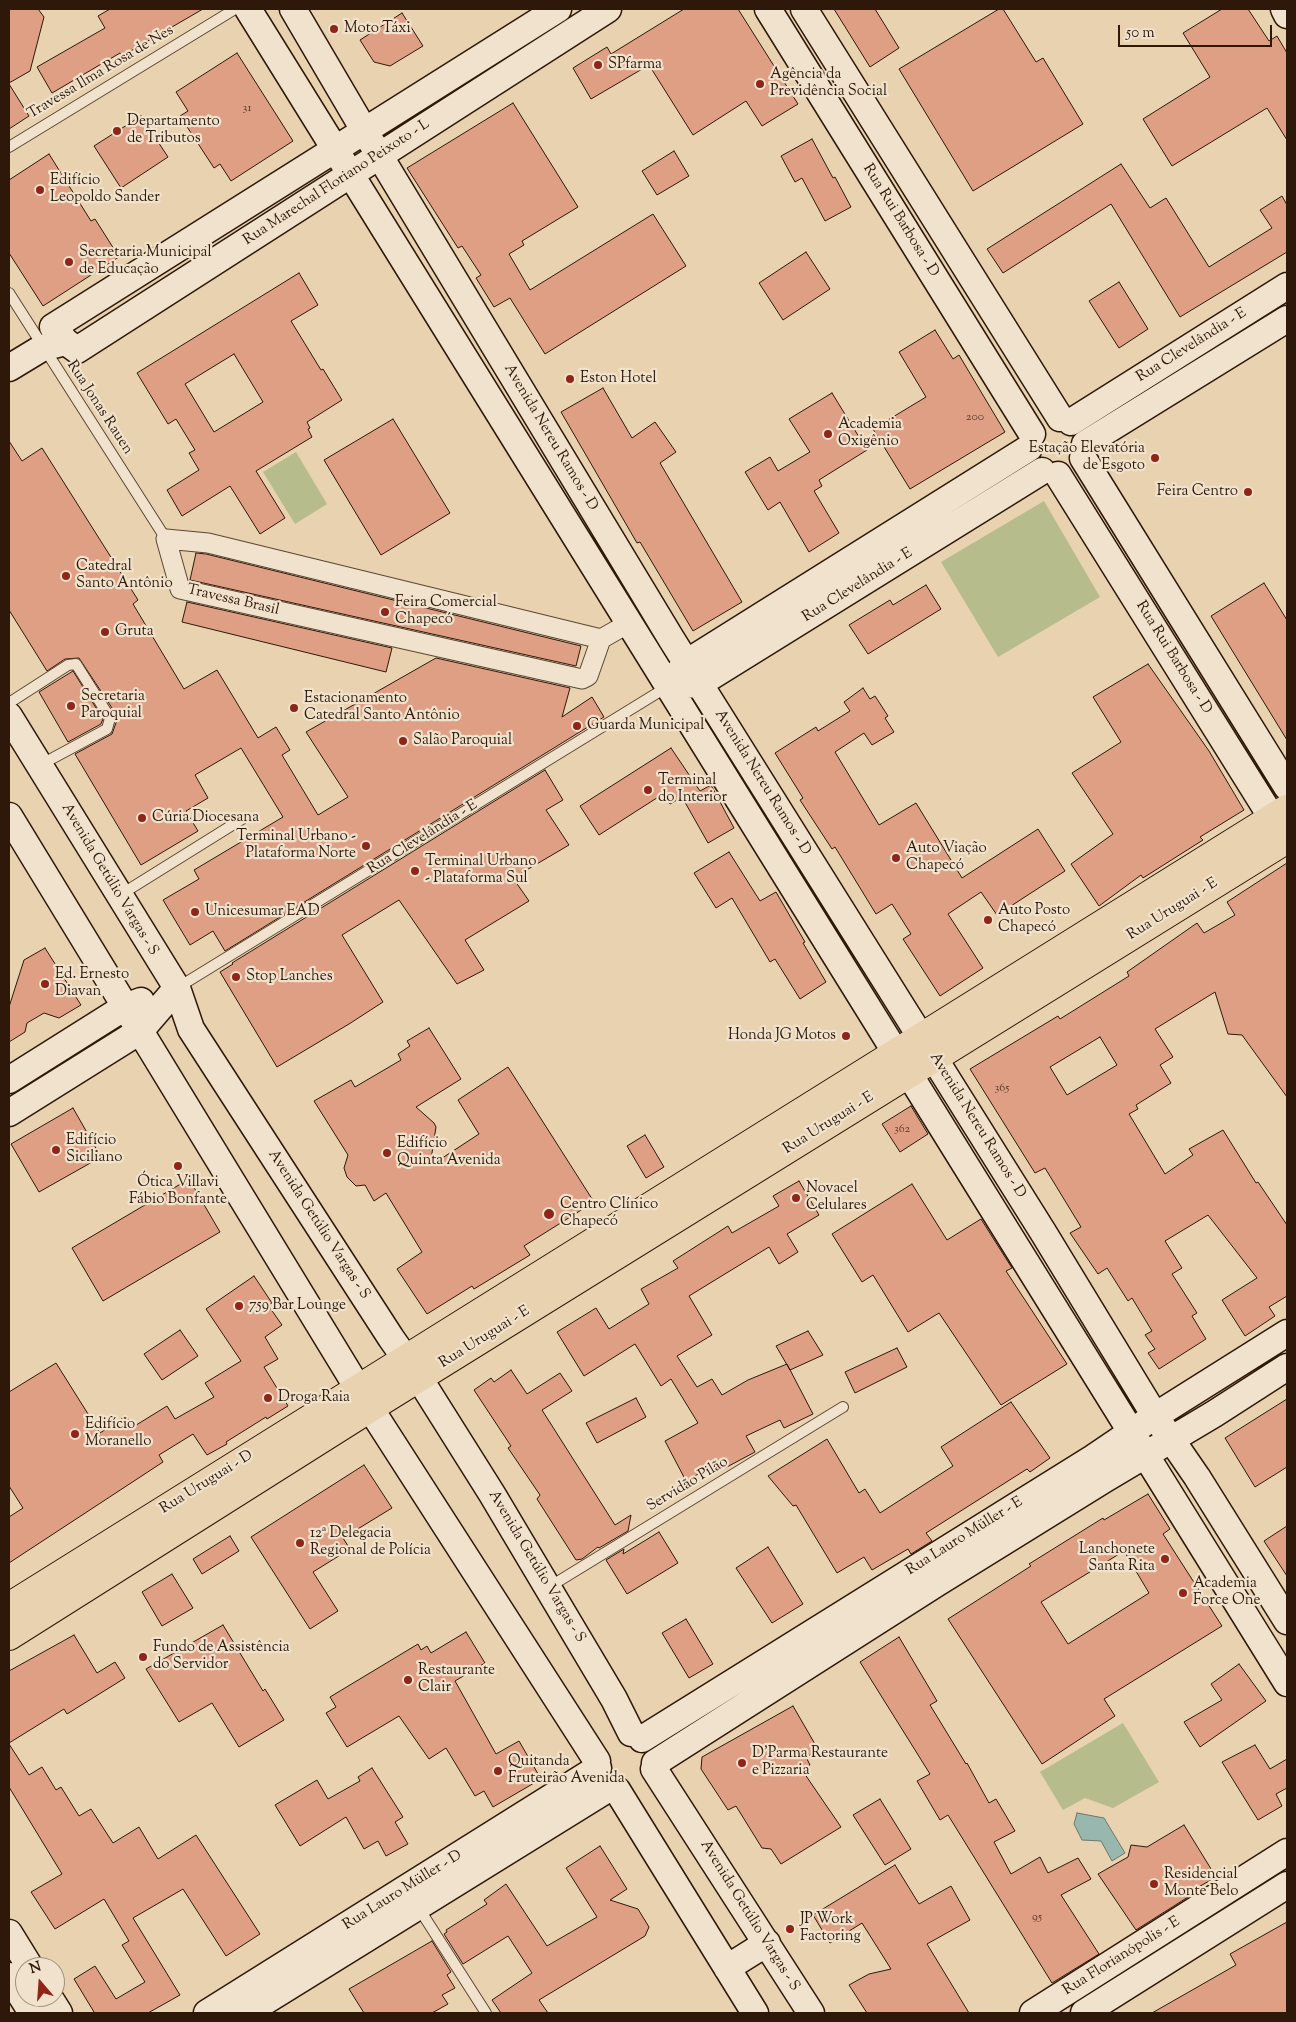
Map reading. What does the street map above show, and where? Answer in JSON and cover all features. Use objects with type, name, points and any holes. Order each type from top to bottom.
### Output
[{"type":"main road","name":"Rua Uruguai - E","points":[[364,1399],[902,1064],[1284,830]]},
{"type":"main road","name":"Rua Uruguai - D","points":[[9,1607],[364,1399]]},
{"type":"main road","name":"Rua Uruguai - D","points":[[9,1636],[364,1399]]},
{"type":"street","name":"Avenida Nereu Ramos - D","points":[[248,9],[1148,1460]]},
{"type":"street","name":"Avenida Nereu Ramos - D","points":[[293,9],[379,156],[693,673],[1174,1444]]},
{"type":"street","name":"Rua Marechal Floriano Peixoto - L","points":[[558,9],[53,327],[54,345],[77,350],[608,9]]},
{"type":"street","name":"Rua Rui Barbosa - D","points":[[768,9],[1030,441]]},
{"type":"street","name":"Rua Rui Barbosa - D","points":[[804,9],[1065,420]]},
{"type":"street","points":[[1284,9],[1287,15]]},
{"type":"street","name":"Rua Clevelândia - E","points":[[1065,420],[1214,332],[1287,286]]},
{"type":"street","name":"Rua Clevelândia - E","points":[[1084,451],[1230,354],[1287,319]]},
{"type":"street","points":[[1214,332],[1230,354]]},
{"type":"street","points":[[9,368],[54,345]]},
{"type":"street","points":[[1065,420],[1081,431],[1084,451],[1072,471],[1050,473],[1032,462],[1030,441],[1042,423],[1065,420]]},
{"type":"street","name":"Rua Clevelândia - E","points":[[693,673],[1030,441]]},
{"type":"street","name":"Rua Rui Barbosa - D","points":[[1084,451],[1169,624],[1284,830]]},
{"type":"street","name":"Rua Rui Barbosa - D","points":[[1050,473],[1169,624],[1287,787]]},
{"type":"street","name":"Rua Clevelândia - E","points":[[668,686],[1050,473]]},
{"type":"street","points":[[166,538],[208,543],[601,638],[629,623]]},
{"type":"street","name":"Travessa Brasil","points":[[166,538],[180,589],[582,679],[588,676],[601,638]]},
{"type":"street","name":"Avenida Getúlio Vargas - S","points":[[9,716],[177,988],[191,1029],[413,1369],[548,1587],[637,1736]]},
{"type":"street","points":[[9,816],[364,1399],[755,2013]]},
{"type":"street","points":[[9,1080],[125,1008],[177,988]]},
{"type":"street","points":[[9,1113],[140,1031],[177,988]]},
{"type":"street","points":[[1018,1249],[1043,1232]]},
{"type":"street","name":"Rua Lauro Müller - E","points":[[637,1736],[1093,1458],[1126,1425],[1287,1333]]},
{"type":"street","name":"Rua Lauro Müller - E","points":[[654,1766],[937,1583],[1174,1444],[1214,1414],[1287,1367]]},
{"type":"street","points":[[1174,1444],[1287,1621]]},
{"type":"street","points":[[1148,1460],[1287,1683]]},
{"type":"street","points":[[637,1736],[651,1749],[654,1766],[644,1785],[636,1790],[626,1791],[606,1777],[600,1751],[605,1743],[614,1737],[637,1736]]},
{"type":"street","name":"Avenida Getúlio Vargas - S","points":[[654,1766],[811,2013]]},
{"type":"street","name":"Rua Lauro Müller - D","points":[[209,2013],[412,1897],[606,1777]]},
{"type":"street","name":"Rua Florianópolis - E","points":[[1033,2013],[1287,1852]]},
{"type":"street","name":"Rua Florianópolis - E","points":[[1084,2013],[1287,1885]]},
{"type":"street","name":"Rua Lauro Müller - D","points":[[246,2013],[412,1897]]},
{"type":"street","points":[[9,1933],[24,1957]]},
{"type":"street","points":[[727,1968],[766,1943]]},
{"type":"street","points":[[1124,1956],[1137,1979]]},
{"type":"street","points":[[9,1976],[32,2013]]},
{"type":"lane","name":"Travessa Ilma Rosa de Nes","points":[[9,147],[236,9]]},
{"type":"lane","name":"Rua Jonas Rauen","points":[[9,293],[54,345],[166,538]]},
{"type":"lane","points":[[9,703],[68,665],[76,664],[110,718],[107,729],[40,765]]},
{"type":"lane","name":"Rua Clevelândia - E","points":[[177,988],[668,686]]},
{"type":"lane","points":[[119,896],[242,819]]},
{"type":"lane","name":"Servidão Pilão","points":[[548,1587],[843,1407]]},
{"type":"lane","points":[[412,1897],[486,2013]]},
{"type":"green space","points":[[296,452],[327,504],[295,524],[263,472]]},
{"type":"green space","points":[[1044,501],[1100,597],[998,657],[941,562]]},
{"type":"green space","points":[[1123,1723],[1159,1782],[1113,1808],[1085,1798],[1063,1810],[1040,1772]]},
{"type":"water","points":[[1077,1813],[1104,1818],[1125,1853],[1112,1861],[1101,1841],[1082,1840],[1074,1824]]},
{"type":"building","points":[[9,9],[38,9],[44,17],[30,71],[9,83]]},
{"type":"building","points":[[110,9],[203,9],[122,56],[120,53],[52,93],[37,67],[105,28],[98,16]]},
{"type":"building","points":[[684,9],[738,9],[798,104],[762,126],[746,101],[693,135],[649,65],[591,99],[573,68],[607,47],[611,54]]},
{"type":"building","points":[[834,9],[875,9],[899,48],[870,67]]},
{"type":"building","points":[[999,9],[1003,9],[1036,62],[1043,58],[1083,124],[973,191],[899,69]]},
{"type":"building","points":[[1222,9],[1248,9],[1269,41],[1277,36],[1287,53],[1287,140],[1267,108],[1172,166],[1143,119],[1210,77],[1183,33]]},
{"type":"building","points":[[402,13],[423,46],[390,66],[374,62],[360,40]]},
{"type":"building","points":[[237,53],[293,141],[231,181],[220,164],[214,168],[180,116],[188,111],[176,92]]},
{"type":"building","points":[[9,84],[29,116],[9,129]]},
{"type":"building","points":[[513,103],[578,207],[522,241],[524,245],[509,254],[530,290],[653,214],[686,266],[545,354],[510,298],[494,307],[476,278],[481,275],[462,246],[458,248],[407,168]]},
{"type":"building","points":[[141,116],[168,157],[121,188],[94,146]]},
{"type":"building","points":[[812,139],[851,207],[825,221],[802,178],[795,182],[781,156]]},
{"type":"building","points":[[674,151],[689,176],[657,195],[642,171]]},
{"type":"building","points":[[49,154],[91,221],[95,219],[119,257],[43,306],[9,253],[9,180]]},
{"type":"building","points":[[1121,164],[1150,208],[1166,198],[1209,267],[1272,228],[1260,210],[1282,196],[1287,205],[1287,252],[1180,317],[1111,204],[1003,273],[987,249]]},
{"type":"building","points":[[806,252],[830,289],[783,320],[759,283]]},
{"type":"building","points":[[299,273],[318,305],[291,321],[342,400],[307,422],[312,437],[256,471],[285,518],[260,534],[230,486],[182,516],[167,490],[199,470],[189,453],[195,450],[176,419],[168,424],[137,373]],"holes":[[[234,354],[263,402],[214,432],[185,384]]]},
{"type":"building","points":[[1119,282],[1148,329],[1119,348],[1089,301]]},
{"type":"building","points":[[935,330],[953,359],[959,355],[1005,432],[910,489],[873,429],[926,397],[899,352]]},
{"type":"building","points":[[603,388],[632,438],[655,422],[676,452],[660,463],[742,602],[693,631],[640,542],[637,543],[561,412]]},
{"type":"building","points":[[832,393],[867,450],[819,480],[822,486],[814,491],[839,533],[809,552],[780,502],[768,510],[745,472],[770,457],[778,471],[810,452],[789,419]]},
{"type":"building","points":[[393,419],[450,513],[381,555],[324,460]]},
{"type":"building","points":[[9,441],[22,461],[42,448],[138,600],[133,604],[184,689],[217,670],[258,738],[276,727],[290,750],[282,755],[318,815],[348,797],[306,732],[436,658],[570,688],[562,717],[592,697],[604,717],[225,951],[213,931],[190,945],[163,900],[199,879],[194,870],[283,817],[241,748],[195,775],[208,798],[186,811],[198,831],[141,865],[75,754],[112,734],[117,720],[116,714],[79,658],[65,659],[47,671],[9,610]]},
{"type":"building","name":"Feira Comercial Chapecó","points":[[196,553],[581,646],[576,666],[190,580]]},
{"type":"building","points":[[1264,583],[1287,620],[1287,740],[1211,616]]},
{"type":"building","points":[[926,585],[941,609],[868,654],[849,625],[890,600],[893,605]]},
{"type":"building","points":[[187,602],[392,648],[386,672],[182,622]]},
{"type":"building","points":[[1148,664],[1209,751],[1244,810],[1200,837],[1203,840],[1143,878],[1141,875],[1099,906],[1071,864],[1113,834],[1072,773],[1121,742],[1093,697]]},
{"type":"building","name":"Secretaria Paroquial","points":[[73,671],[103,719],[101,724],[68,742],[39,692]]},
{"type":"building","points":[[863,688],[870,699],[875,696],[888,716],[885,718],[894,732],[872,745],[864,733],[835,752],[879,825],[916,803],[962,878],[1038,829],[1065,871],[997,915],[981,892],[948,914],[983,968],[940,996],[903,939],[911,934],[892,904],[876,914],[835,847],[832,849],[800,800],[803,798],[775,753],[816,727],[818,731],[850,711],[844,702]]},
{"type":"building","name":"Terminal do Interior","points":[[671,748],[700,791],[711,785],[734,828],[708,843],[682,797],[670,804],[663,794],[599,835],[580,806]]},
{"type":"building","points":[[545,770],[563,800],[546,810],[569,845],[513,878],[529,901],[465,940],[484,970],[457,984],[399,900],[342,935],[383,1002],[277,1067],[220,972]]},
{"type":"building","points":[[729,852],[760,901],[776,892],[826,982],[800,999],[775,959],[770,962],[732,898],[716,908],[694,873]]},
{"type":"building","points":[[1287,863],[1287,1097],[1242,1035],[1228,1034],[1215,992],[1155,1029],[1173,1057],[1160,1065],[1171,1083],[1136,1105],[1138,1109],[1129,1114],[1165,1174],[1193,1155],[1189,1149],[1223,1130],[1256,1183],[1258,1182],[1287,1225],[1287,1296],[1269,1307],[1275,1316],[1245,1336],[1222,1300],[1257,1278],[1208,1215],[1165,1241],[1182,1268],[1172,1274],[1197,1313],[1192,1316],[1206,1339],[1159,1369],[1148,1353],[1155,1349],[1145,1335],[1152,1331],[1132,1298],[1128,1301],[1107,1268],[1098,1274],[1070,1233],[1081,1227],[1045,1168],[1035,1173],[970,1069],[1058,1016],[1060,1019],[1129,976],[1127,972],[1197,923],[1204,933],[1235,915],[1227,902]],"holes":[[[1100,1037],[1117,1065],[1067,1095],[1050,1067]]]},
{"type":"building","name":"Ed. Ernesto Diavan","points":[[45,948],[81,1005],[59,1018],[44,1013],[27,1023],[25,1032],[9,1042],[9,1007],[24,960]]},
{"type":"building","points":[[429,1028],[461,1079],[416,1107],[436,1127],[430,1166],[479,1134],[458,1100],[508,1067],[594,1202],[524,1246],[530,1255],[474,1289],[472,1286],[427,1314],[397,1269],[422,1252],[386,1193],[374,1201],[365,1185],[356,1186],[347,1177],[344,1168],[348,1155],[314,1101],[351,1080],[355,1087],[401,1060],[398,1054],[410,1046],[407,1041]]},
{"type":"building","points":[[911,1106],[928,1134],[900,1152],[882,1124]]},
{"type":"building","name":"Edifício Siciliano","points":[[73,1108],[101,1157],[39,1192],[11,1144]]},
{"type":"building","points":[[645,1135],[664,1167],[646,1178],[627,1146]]},
{"type":"building","points":[[189,1179],[220,1232],[103,1301],[72,1248]]},
{"type":"building","points":[[799,1181],[819,1215],[787,1234],[798,1252],[779,1264],[769,1247],[689,1296],[712,1335],[677,1356],[697,1387],[712,1379],[722,1395],[748,1380],[787,1364],[813,1414],[784,1428],[780,1420],[746,1436],[755,1452],[725,1468],[721,1461],[686,1481],[665,1441],[698,1423],[671,1379],[661,1386],[635,1344],[584,1376],[557,1332],[596,1308],[609,1329],[649,1304],[641,1289],[678,1268],[673,1261],[728,1226],[732,1233],[779,1206],[773,1196]]},
{"type":"building","points":[[912,1184],[947,1240],[981,1219],[1012,1268],[1006,1271],[1067,1364],[1001,1405],[939,1313],[908,1332],[873,1275],[862,1282],[832,1234]]},
{"type":"building","points":[[254,1276],[272,1303],[268,1305],[282,1325],[265,1337],[278,1359],[264,1367],[288,1406],[267,1419],[266,1417],[226,1442],[227,1444],[207,1455],[193,1434],[159,1455],[163,1462],[9,1563],[9,1517],[23,1508],[9,1486],[9,1392],[56,1363],[100,1433],[126,1416],[133,1427],[167,1406],[175,1419],[214,1397],[205,1383],[241,1361],[206,1309]]},
{"type":"building","points":[[180,1330],[198,1356],[162,1380],[144,1354]]},
{"type":"building","points":[[808,1331],[823,1355],[790,1370],[776,1346]]},
{"type":"building","points":[[897,1348],[907,1367],[855,1393],[845,1372]]},
{"type":"building","points":[[511,1370],[527,1394],[560,1373],[572,1391],[542,1410],[615,1525],[631,1515],[628,1531],[598,1547],[582,1559],[576,1560],[537,1499],[540,1495],[508,1448],[511,1446],[474,1390],[491,1378],[494,1382]]},
{"type":"building","points":[[636,1398],[646,1417],[597,1443],[586,1423]]},
{"type":"building","points":[[1287,1399],[1287,1467],[1255,1487],[1225,1438]]},
{"type":"building","points":[[1011,1402],[1050,1458],[1030,1472],[1027,1469],[926,1533],[932,1541],[911,1554],[908,1549],[872,1570],[864,1557],[837,1573],[796,1505],[793,1506],[768,1476],[827,1439],[859,1493],[865,1489],[880,1513],[953,1466],[941,1447]]},
{"type":"building","name":"12ª Delegacia Regional de Polícia","points":[[364,1465],[392,1508],[343,1538],[350,1549],[313,1572],[338,1611],[310,1629],[251,1537]]},
{"type":"building","points":[[1148,1494],[1170,1529],[1163,1534],[1222,1626],[1104,1699],[1115,1716],[1042,1764],[948,1619],[1031,1566],[1029,1564],[1103,1518],[1104,1520]],"holes":[[[1124,1551],[1149,1593],[1068,1644],[1041,1602]]]},
{"type":"building","points":[[1287,1526],[1287,1576],[1264,1541]]},
{"type":"building","points":[[659,1532],[678,1563],[627,1594],[606,1560],[624,1549],[623,1554]]},
{"type":"building","points":[[230,1536],[239,1551],[202,1574],[193,1559]]},
{"type":"building","points":[[768,1547],[803,1604],[772,1623],[736,1568]]},
{"type":"building","points":[[172,1574],[193,1608],[162,1626],[142,1592]]},
{"type":"building","points":[[686,1619],[713,1664],[689,1678],[662,1633]]},
{"type":"building","points":[[223,1625],[263,1691],[265,1689],[284,1720],[239,1747],[212,1703],[179,1722],[146,1669]]},
{"type":"building","points":[[466,1632],[485,1663],[455,1681],[496,1754],[519,1741],[541,1779],[493,1807],[484,1791],[475,1796],[446,1748],[429,1759],[399,1716],[347,1747],[326,1713],[336,1707],[330,1697],[418,1644],[421,1650],[427,1646],[431,1653]]},
{"type":"building","points":[[74,1635],[97,1673],[115,1662],[125,1678],[67,1714],[64,1709],[9,1743],[9,1671]]},
{"type":"building","points":[[899,1637],[937,1701],[930,1705],[967,1763],[989,1803],[996,1799],[1015,1831],[994,1842],[1011,1874],[1040,1857],[1048,1873],[1078,1858],[1091,1879],[1061,1895],[1099,1954],[1052,1983],[948,1815],[940,1820],[917,1781],[930,1774],[860,1662]]},
{"type":"building","points":[[1239,1664],[1266,1701],[1200,1747],[1184,1722],[1222,1700],[1211,1684]]},
{"type":"building","points":[[793,1706],[819,1751],[806,1757],[810,1765],[802,1770],[841,1827],[781,1864],[771,1849],[762,1848],[736,1806],[728,1810],[701,1769],[702,1757]]},
{"type":"building","points":[[9,1744],[29,1775],[42,1767],[56,1790],[61,1787],[79,1816],[91,1809],[113,1843],[139,1827],[158,1859],[196,1835],[260,1934],[226,1956],[183,1889],[133,1918],[180,1995],[148,2013],[92,2013],[94,2012],[74,1979],[95,1966],[116,1999],[145,1982],[122,1945],[129,1941],[104,1899],[55,1929],[31,1892],[62,1874],[9,1787]]},
{"type":"building","points":[[1255,1745],[1270,1769],[1287,1759],[1287,1788],[1276,1794],[1282,1806],[1258,1820],[1222,1762]]},
{"type":"building","points":[[372,1768],[403,1817],[395,1822],[408,1844],[386,1856],[378,1841],[364,1849],[346,1817],[300,1846],[275,1805],[317,1780],[328,1799],[360,1781],[358,1777]]},
{"type":"building","points":[[880,1799],[911,1849],[885,1865],[853,1815]]},
{"type":"building","name":"Residencial Monte Belo","points":[[1184,1825],[1216,1877],[1190,1892],[1188,1897],[1136,1930],[1098,1874],[1128,1857],[1131,1845],[1147,1847]]},
{"type":"building","points":[[600,1846],[627,1889],[610,1900],[638,1909],[649,1927],[645,1936],[539,2000],[548,2013],[501,2013],[492,2000],[532,1973],[508,1936],[463,1964],[444,1934],[447,1932],[446,1930],[487,1904],[484,1900],[506,1884],[547,1946],[597,1917],[566,1868]]},
{"type":"building","points":[[895,1865],[919,1904],[951,1886],[970,1920],[927,1944],[969,2013],[867,2013],[849,1985],[869,1974],[891,1969],[862,1923],[830,1943],[813,1915]]},
{"type":"building","points":[[1287,1922],[1287,2013],[1152,2013],[1236,1965],[1230,1954]]},
{"type":"building","points":[[432,1941],[451,1972],[447,1975],[455,1988],[442,1995],[448,2004],[432,2013],[364,2013],[349,1989]]},
{"type":"place","name":"Moto Táxi","points":[[334,29]]},
{"type":"place","name":"SPfarma","points":[[598,65]]},
{"type":"place","name":"Agência da Previdência Social","points":[[760,84]]},
{"type":"place","name":"Departamento de Tributos","points":[[117,131]]},
{"type":"place","name":"Edifício Leopoldo Sander","points":[[40,190]]},
{"type":"place","name":"Secretaria Municipal de Educação","points":[[69,262]]},
{"type":"place","name":"Eston Hotel","points":[[570,379]]},
{"type":"place","name":"Academia Oxigênio","points":[[828,434]]},
{"type":"place","name":"Estação Elevatória de Esgoto","points":[[1155,458]]},
{"type":"place","name":"Feira Centro","points":[[1248,492]]},
{"type":"place","name":"Catedral Santo Antônio","points":[[66,576]]},
{"type":"place","name":"Feira Comercial Chapecó","points":[[385,612]]},
{"type":"place","name":"Gruta","points":[[105,632]]},
{"type":"place","name":"Secretaria Paroquial","points":[[71,706]]},
{"type":"place","name":"Estacionamento Catedral Santo Antônio","points":[[294,708]]},
{"type":"place","name":"Guarda Municipal","points":[[577,726]]},
{"type":"place","name":"Salão Paroquial","points":[[403,741]]},
{"type":"place","name":"Terminal do Interior","points":[[648,790]]},
{"type":"place","name":"Cúria Diocesana","points":[[142,818]]},
{"type":"place","name":"Terminal Urbano - Plataforma Norte","points":[[366,846]]},
{"type":"place","name":"Auto Viação Chapecó","points":[[896,858]]},
{"type":"place","name":"Terminal Urbano - Plataforma Sul","points":[[415,871]]},
{"type":"place","name":"Unicesumar EAD","points":[[195,912]]},
{"type":"place","name":"Auto Posto Chapecó","points":[[988,920]]},
{"type":"place","name":"Stop Lanches","points":[[236,977]]},
{"type":"place","name":"Ed. Ernesto Diavan","points":[[45,984]]},
{"type":"place","name":"Honda JG Motos","points":[[846,1036]]},
{"type":"place","name":"Edifício Siciliano","points":[[56,1150]]},
{"type":"place","name":"Edifício Quinta Avenida","points":[[387,1153]]},
{"type":"place","name":"Ótica Villavi Fábio Bonfante","points":[[178,1166]]},
{"type":"place","name":"Novacel Celulares","points":[[796,1198]]},
{"type":"place","name":"Centro Clínico Chapecó","points":[[549,1214]]},
{"type":"place","name":"759 Bar Lounge","points":[[239,1306]]},
{"type":"place","name":"Droga Raia","points":[[268,1398]]},
{"type":"place","name":"Edifício Moranello","points":[[75,1434]]},
{"type":"place","name":"12ª Delegacia Regional de Polícia","points":[[300,1543]]},
{"type":"place","name":"Lanchonete Santa Rita","points":[[1165,1559]]},
{"type":"place","name":"Academia Force One","points":[[1183,1593]]},
{"type":"place","name":"Fundo de Assistência do Servidor","points":[[143,1657]]},
{"type":"place","name":"Restaurante Clair","points":[[408,1680]]},
{"type":"place","name":"D'Parma Restaurante e Pizzaria","points":[[742,1763]]},
{"type":"place","name":"Quitanda Fruteirão Avenida","points":[[498,1771]]},
{"type":"place","name":"Residencial Monte Belo","points":[[1154,1884]]},
{"type":"place","name":"JP Work Factoring","points":[[790,1929]]}]
